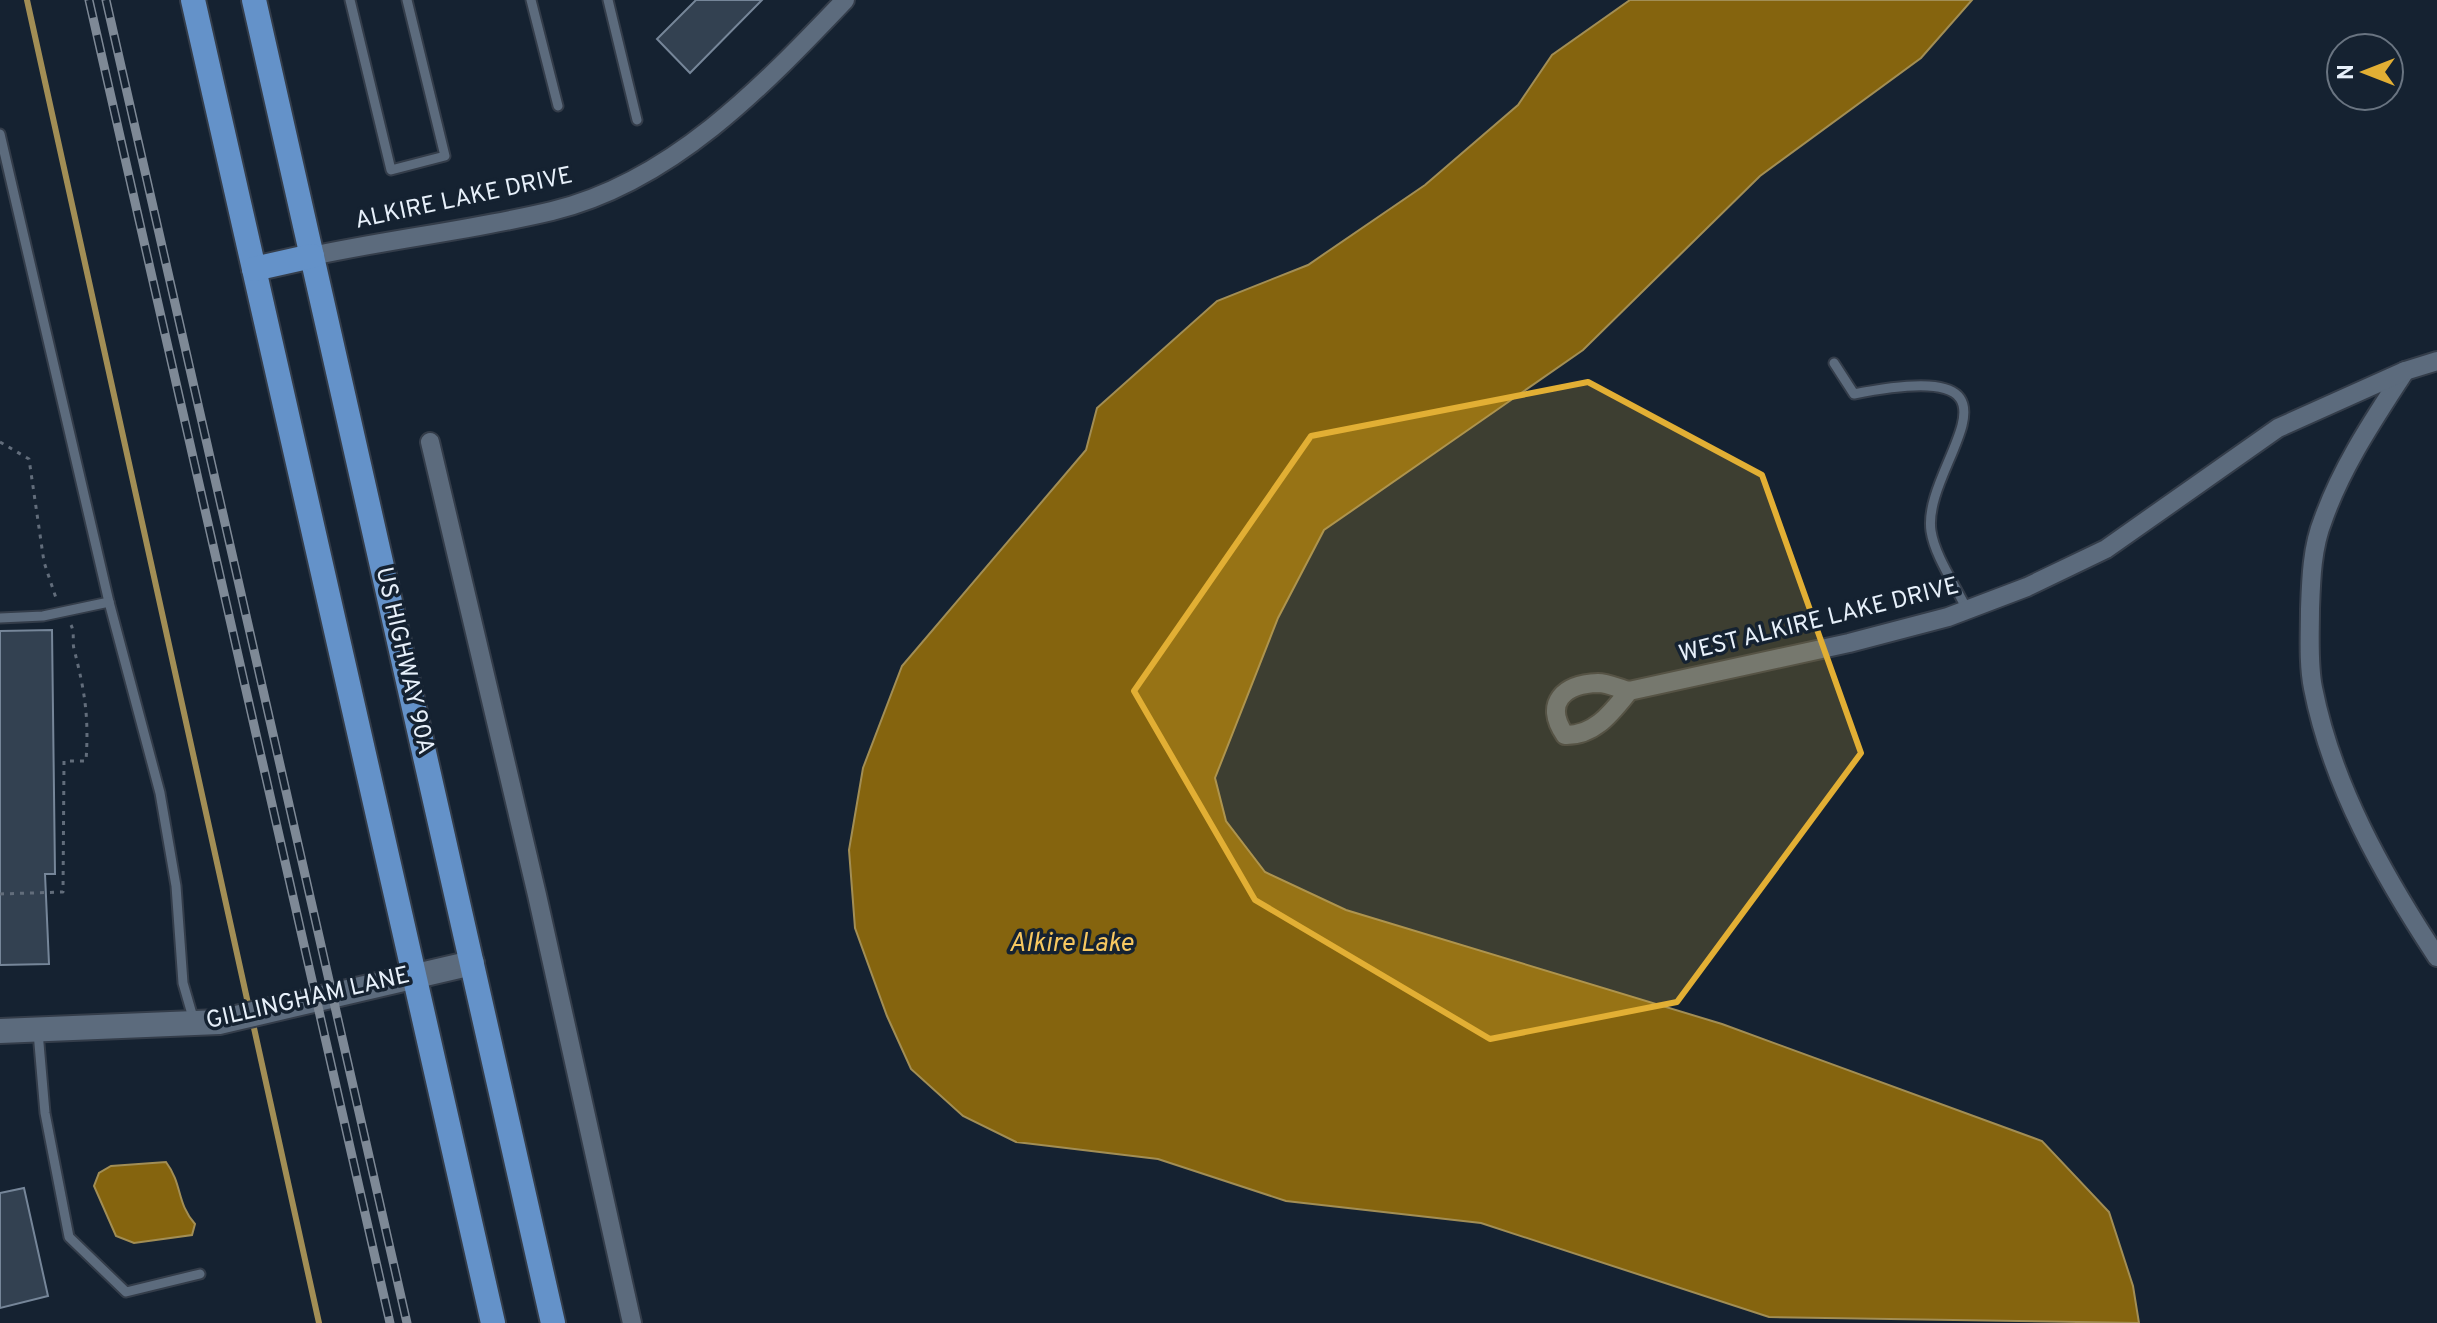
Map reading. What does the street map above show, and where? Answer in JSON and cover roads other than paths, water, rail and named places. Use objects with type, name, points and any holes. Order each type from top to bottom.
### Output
[{"type":"main road","points":[[193,0],[493,1323]]},
{"type":"main road","name":"US HIGHWAY 90A","points":[[254,0],[553,1323]]},
{"type":"main road","points":[[254,269],[312,256]]},
{"type":"street","name":"ALKIRE LAKE DRIVE","points":[[312,256],[553,211],[598,195],[661,162],[746,100],[845,0]]},
{"type":"street","name":"WEST ALKIRE LAKE DRIVE","points":[[1629,691],[1849,643],[1967,610],[2027,587],[2106,549],[2278,428],[2405,371],[2437,361]]},
{"type":"street","points":[[2405,371],[2350,456],[2322,522],[2311,578],[2312,673],[2327,741],[2361,827],[2397,896],[2437,957]]},
{"type":"street","points":[[430,442],[534,880],[632,1323]]},
{"type":"street","name":"GILLINGHAM LANE","points":[[0,1031],[38,1032],[207,1023],[278,1010],[316,996],[472,963]]},
{"type":"lane","points":[[350,0],[391,170],[445,156],[407,0]]},
{"type":"lane","points":[[531,0],[558,106]]},
{"type":"lane","points":[[608,0],[637,120]]},
{"type":"lane","points":[[0,134],[109,602],[160,793],[176,886],[183,983],[207,1023]]},
{"type":"lane","points":[[1834,363],[1854,394],[1930,387],[1955,394],[1962,403],[1961,437],[1937,494],[1931,532],[1967,610]]},
{"type":"lane","points":[[0,618],[43,616],[109,602]]},
{"type":"lane","points":[[38,1032],[45,1113],[69,1237],[126,1292],[200,1274]]},
{"type":"water","name":"Alkire Lake","points":[[1630,0],[1972,0],[1921,58],[1760,176],[1583,350],[1324,530],[1278,618],[1215,778],[1226,821],[1265,872],[1346,910],[1722,1024],[2042,1141],[2109,1212],[2133,1286],[2139,1323],[1769,1317],[1481,1223],[1286,1201],[1158,1159],[1016,1142],[963,1116],[911,1069],[887,1016],[855,928],[849,850],[863,768],[902,666],[1086,450],[1097,408],[1217,301],[1308,265],[1425,185],[1518,105],[1552,55]]},
{"type":"water","points":[[166,1162],[195,1224],[192,1235],[134,1243],[116,1236],[94,1186],[99,1173],[111,1166]]},
{"type":"waterway","points":[[27,0],[249,1008]]},
{"type":"waterway","points":[[252,1019],[319,1323]]},
{"type":"railway","points":[[89,0],[390,1323]]},
{"type":"railway","points":[[106,0],[407,1323]]}]
